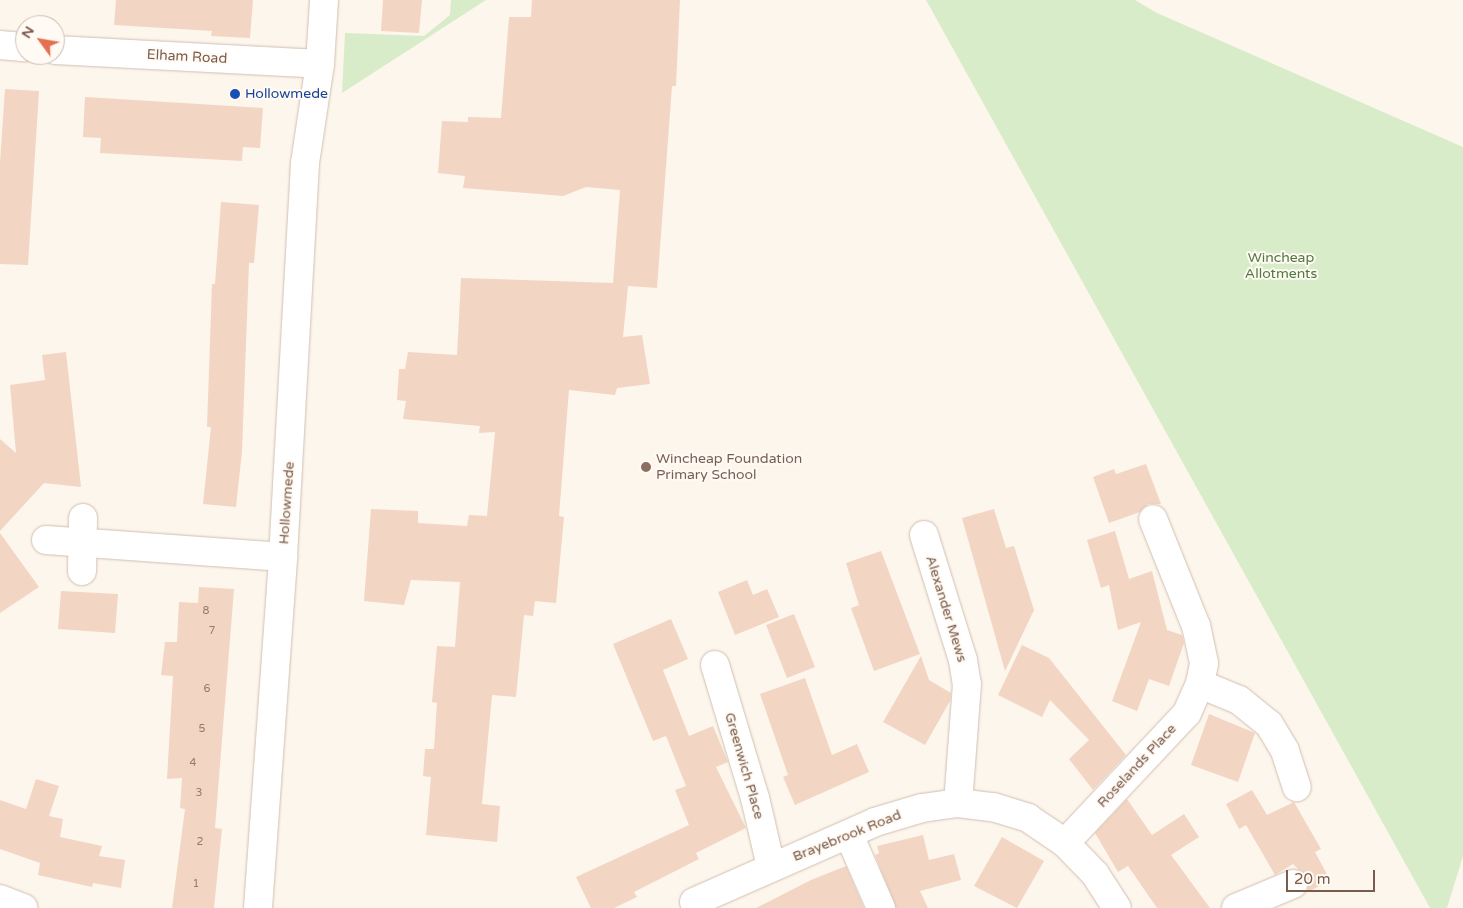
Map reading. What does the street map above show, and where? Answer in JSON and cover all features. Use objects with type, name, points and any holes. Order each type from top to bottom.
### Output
[{"type":"street","name":"Hollowmede","points":[[258,908],[283,557],[305,164],[320,64],[324,0]]},
{"type":"street","points":[[0,45],[15,46]]},
{"type":"street","name":"Elham Road","points":[[65,51],[320,64]]},
{"type":"street","points":[[82,571],[80,545],[83,518]]},
{"type":"street","name":"Roselands Place","points":[[1065,843],[1187,713],[1200,684],[1204,663],[1196,626],[1153,519]]},
{"type":"street","name":"Alexander Mews","points":[[924,535],[963,660],[967,684],[958,803]]},
{"type":"street","name":"Hollowmede","points":[[46,540],[80,545],[283,557]]},
{"type":"street","name":"Greenwich Place","points":[[715,665],[755,798],[771,867]]},
{"type":"street","points":[[1200,684],[1239,700],[1270,724],[1285,751],[1297,787]]},
{"type":"street","name":"Brayebrook Road","points":[[694,902],[876,822],[922,808],[958,803],[993,807],[1028,818],[1065,843],[1095,874],[1117,908]]},
{"type":"street","points":[[849,835],[881,908]]},
{"type":"street","points":[[1236,908],[1262,903],[1292,884]]},
{"type":"street","points":[[0,899],[23,908]]},
{"type":"green space","points":[[451,0],[486,0],[342,93],[345,33],[424,36],[450,15]]},
{"type":"green space","name":"Wincheap Allotments","points":[[926,0],[1135,0],[1157,13],[1463,147],[1463,856],[1447,908],[1430,908]]},
{"type":"building","points":[[116,0],[253,0],[250,38],[211,36],[212,31],[114,25]]},
{"type":"building","points":[[383,0],[422,0],[419,33],[381,31]]},
{"type":"building","points":[[532,0],[680,0],[676,86],[672,86],[657,288],[628,286],[623,337],[642,335],[650,384],[617,388],[615,395],[569,390],[559,516],[564,517],[556,603],[535,601],[533,616],[524,615],[516,697],[492,695],[482,804],[500,806],[497,842],[426,835],[431,777],[423,776],[425,749],[434,749],[437,703],[432,702],[437,646],[455,647],[460,582],[411,580],[404,605],[364,601],[371,509],[418,511],[418,523],[467,526],[469,515],[487,516],[495,432],[479,433],[480,426],[403,419],[406,401],[397,400],[399,369],[405,369],[408,352],[457,355],[461,278],[613,283],[620,190],[586,187],[563,196],[463,188],[465,176],[438,173],[442,121],[468,122],[468,117],[501,118],[509,17],[531,17]]},
{"type":"building","points":[[5,89],[39,91],[28,265],[0,264],[0,162]]},
{"type":"building","points":[[85,97],[263,108],[260,148],[243,147],[242,161],[100,153],[101,138],[83,137]]},
{"type":"building","points":[[221,202],[259,205],[254,263],[249,263],[242,451],[236,507],[203,504],[211,427],[207,427],[212,284],[215,284]]},
{"type":"building","points":[[66,352],[81,487],[44,483],[0,531],[0,439],[16,453],[10,385],[45,380],[42,355]]},
{"type":"building","points":[[1146,464],[1161,504],[1148,504],[1140,512],[1109,523],[1093,477],[1114,469],[1116,474]]},
{"type":"building","points":[[994,509],[1006,548],[1014,546],[1034,610],[1005,671],[962,518]]},
{"type":"building","points":[[1115,531],[1129,579],[1152,571],[1167,630],[1182,635],[1184,643],[1169,686],[1149,679],[1137,711],[1112,701],[1141,622],[1118,630],[1109,585],[1101,588],[1087,540]]},
{"type":"building","points":[[0,533],[39,587],[0,613]]},
{"type":"building","points":[[881,551],[920,654],[874,671],[851,608],[859,605],[846,563]]},
{"type":"building","points":[[747,580],[753,595],[767,589],[779,617],[735,635],[718,592]]},
{"type":"building","points":[[199,587],[234,589],[215,828],[222,829],[214,908],[172,908],[185,809],[180,808],[182,778],[167,779],[173,676],[161,675],[165,642],[177,642],[179,602],[198,603]]},
{"type":"building","points":[[61,591],[118,594],[115,633],[58,629]]},
{"type":"building","points":[[794,614],[815,667],[787,678],[766,625]]},
{"type":"building","points":[[671,619],[688,659],[663,670],[689,736],[713,726],[728,762],[716,767],[746,828],[696,853],[699,859],[634,892],[637,897],[614,908],[591,908],[576,877],[689,825],[675,790],[686,786],[666,736],[653,741],[613,644]]},
{"type":"building","points":[[1022,645],[1049,658],[1126,755],[1093,790],[1069,759],[1089,740],[1050,700],[1042,717],[998,695]]},
{"type":"building","points":[[921,656],[929,680],[951,693],[950,701],[925,745],[883,722]]},
{"type":"building","points":[[805,678],[832,755],[857,744],[869,772],[795,805],[783,777],[788,775],[760,694]]},
{"type":"building","points":[[1209,714],[1255,733],[1238,782],[1191,765]]},
{"type":"building","points":[[36,779],[59,786],[49,816],[63,819],[60,837],[102,846],[99,856],[125,860],[121,888],[93,883],[92,887],[38,875],[40,863],[0,849],[0,800],[26,809]]},
{"type":"building","points":[[1252,790],[1267,815],[1294,802],[1321,849],[1315,852],[1330,880],[1308,892],[1307,878],[1293,864],[1275,875],[1246,825],[1239,829],[1226,804]]},
{"type":"building","points":[[1127,799],[1152,835],[1184,814],[1199,837],[1171,855],[1210,908],[1157,908],[1128,866],[1118,872],[1095,833]]},
{"type":"building","points":[[923,835],[929,860],[954,854],[961,880],[920,891],[928,908],[896,908],[875,855],[879,853],[877,846]]},
{"type":"building","points":[[1002,837],[1044,861],[1017,908],[974,886]]},
{"type":"building","points":[[846,866],[864,908],[756,908],[811,880]]},
{"type":"place","name":"Hollowmede","points":[[235,94]]},
{"type":"place","name":"Wincheap Foundation Primary School","points":[[646,467]]}]
